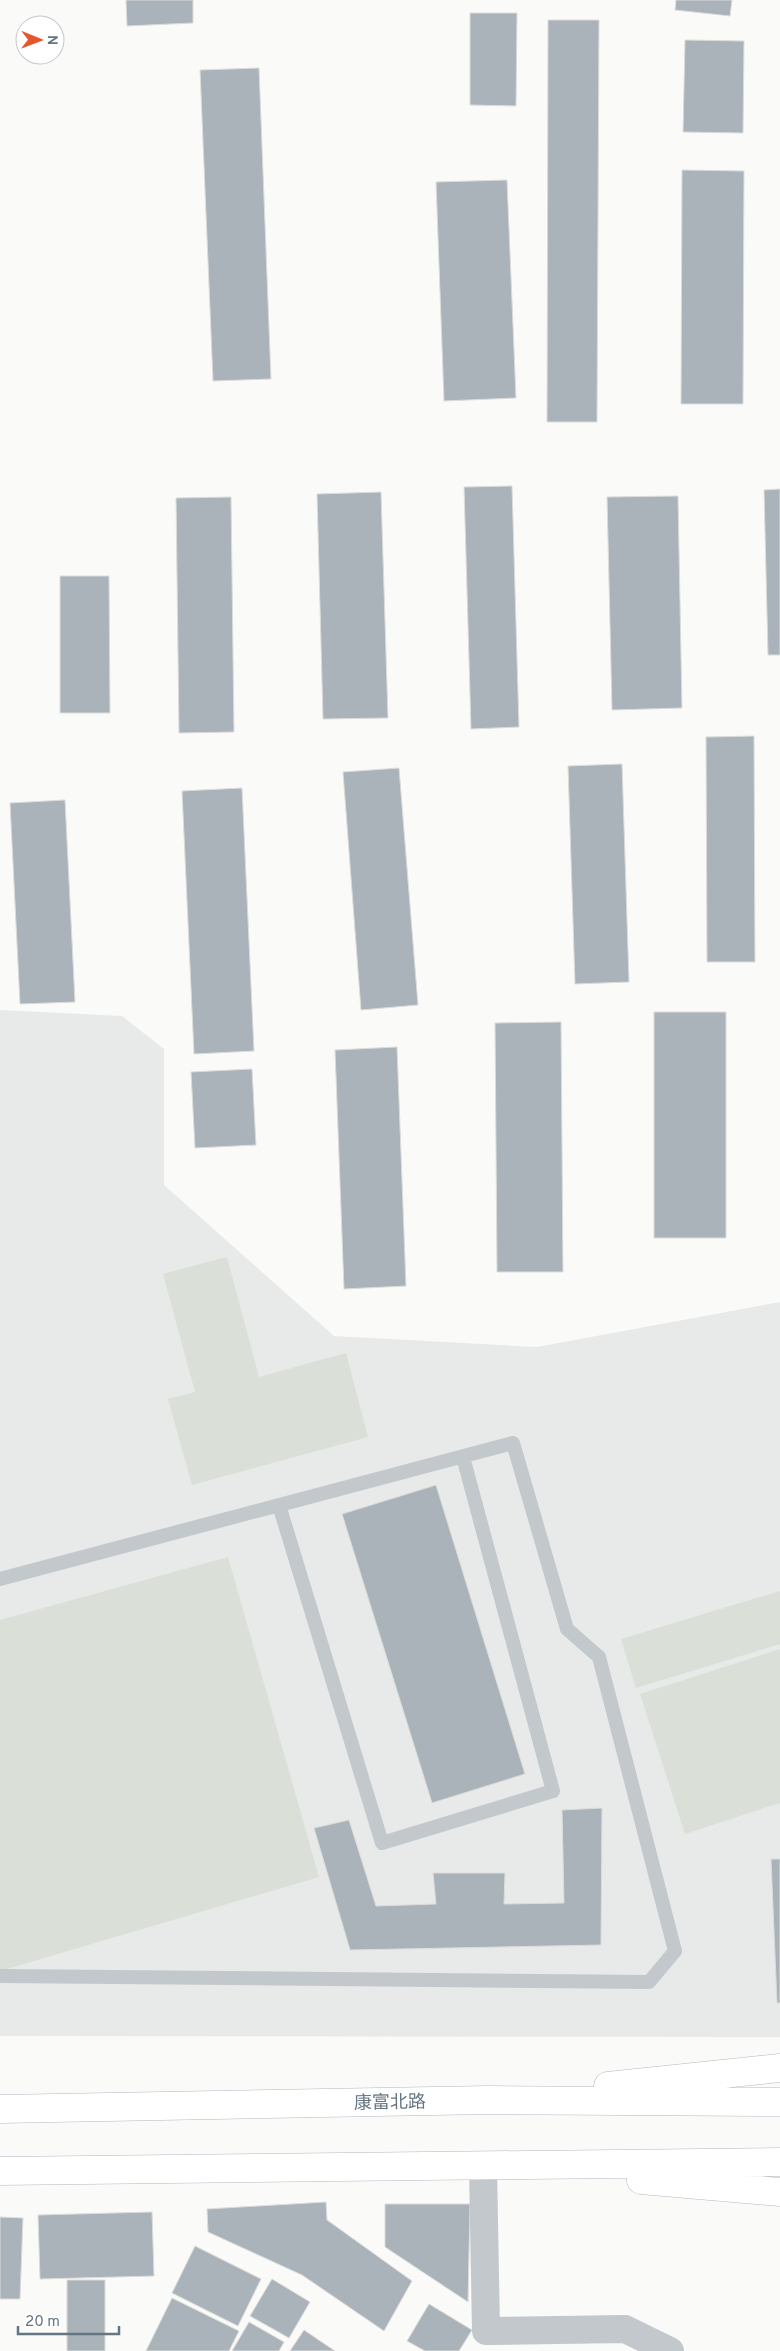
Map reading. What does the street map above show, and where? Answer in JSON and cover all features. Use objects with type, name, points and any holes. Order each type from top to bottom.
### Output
[{"type":"main road","points":[[488,2100],[780,2068]]},
{"type":"main road","name":"康富北路","points":[[0,2109],[488,2100],[780,2102]]},
{"type":"main road","points":[[0,2171],[780,2162]]},
{"type":"main road","points":[[483,2166],[780,2192]]},
{"type":"street","points":[[483,2166],[486,2331],[625,2329],[670,2351]]},
{"type":"lane","points":[[0,1579],[512,1443],[567,1629],[599,1657],[675,1951],[649,1982],[0,1976]]},
{"type":"lane","points":[[279,1505],[382,1843],[553,1791],[463,1457]]},
{"type":"shaded area","points":[[0,1010],[122,1016],[164,1049],[164,1185],[334,1336],[537,1347],[780,1302],[780,2037],[0,2036]]},
{"type":"shaded area","points":[[227,1257],[259,1377],[346,1353],[368,1437],[192,1485],[168,1399],[195,1392],[163,1274]]},
{"type":"shaded area","points":[[228,1557],[319,1877],[0,1971],[0,1620]]},
{"type":"shaded area","points":[[780,1591],[780,1644],[636,1688],[621,1639]]},
{"type":"shaded area","points":[[780,1649],[780,1803],[685,1834],[640,1694]]},
{"type":"building","points":[[126,0],[193,0],[193,23],[127,26]]},
{"type":"building","points":[[676,0],[732,0],[730,16],[675,10]]},
{"type":"building","points":[[470,13],[517,13],[516,106],[470,105]]},
{"type":"building","points":[[548,20],[599,20],[597,422],[547,422]]},
{"type":"building","points":[[685,40],[744,41],[743,133],[683,132]]},
{"type":"building","points":[[259,68],[271,379],[213,381],[200,70]]},
{"type":"building","points":[[682,170],[744,171],[743,404],[681,404]]},
{"type":"building","points":[[507,180],[516,398],[444,401],[436,182]]},
{"type":"building","points":[[512,486],[519,727],[471,729],[464,487]]},
{"type":"building","points":[[780,489],[780,655],[768,655],[764,490]]},
{"type":"building","points":[[381,492],[388,718],[323,719],[317,494]]},
{"type":"building","points":[[678,496],[682,708],[612,710],[607,497]]},
{"type":"building","points":[[231,497],[234,732],[179,733],[176,498]]},
{"type":"building","points":[[60,576],[109,576],[110,713],[60,713]]},
{"type":"building","points":[[754,736],[755,962],[707,962],[706,737]]},
{"type":"building","points":[[622,764],[629,982],[575,984],[568,766]]},
{"type":"building","points":[[399,768],[418,1005],[361,1010],[343,772]]},
{"type":"building","points":[[242,788],[254,1051],[194,1054],[182,791]]},
{"type":"building","points":[[65,800],[75,1002],[20,1004],[10,803]]},
{"type":"building","points":[[654,1012],[726,1012],[726,1238],[654,1238]]},
{"type":"building","points":[[561,1022],[563,1272],[497,1272],[495,1023]]},
{"type":"building","points":[[397,1047],[406,1286],[344,1289],[335,1050]]},
{"type":"building","points":[[252,1069],[256,1145],[195,1148],[191,1072]]},
{"type":"building","points":[[436,1485],[525,1774],[432,1803],[342,1514]]},
{"type":"building","points":[[602,1808],[601,1945],[350,1950],[314,1828],[349,1820],[376,1906],[436,1904],[433,1873],[505,1873],[504,1904],[564,1903],[562,1810]]},
{"type":"building","points":[[771,1859],[780,1859],[780,2003],[777,2003]]},
{"type":"building","points":[[326,2202],[327,2220],[412,2281],[384,2331],[302,2275],[208,2232],[207,2209]]},
{"type":"building","points":[[385,2204],[470,2204],[468,2302],[385,2247]]},
{"type":"building","points":[[152,2212],[154,2276],[40,2279],[38,2215]]},
{"type":"building","points":[[0,2217],[23,2218],[20,2299],[0,2299]]},
{"type":"building","points":[[195,2246],[261,2279],[238,2326],[172,2293]]},
{"type":"building","points":[[272,2279],[310,2302],[289,2338],[250,2316]]},
{"type":"building","points":[[67,2280],[105,2280],[105,2351],[67,2351]]},
{"type":"building","points":[[172,2298],[239,2331],[229,2351],[146,2351]]},
{"type":"building","points":[[429,2304],[472,2330],[459,2351],[425,2351],[407,2341]]},
{"type":"building","points":[[249,2322],[284,2342],[279,2351],[232,2351]]},
{"type":"building","points":[[304,2330],[335,2351],[290,2351]]}]
